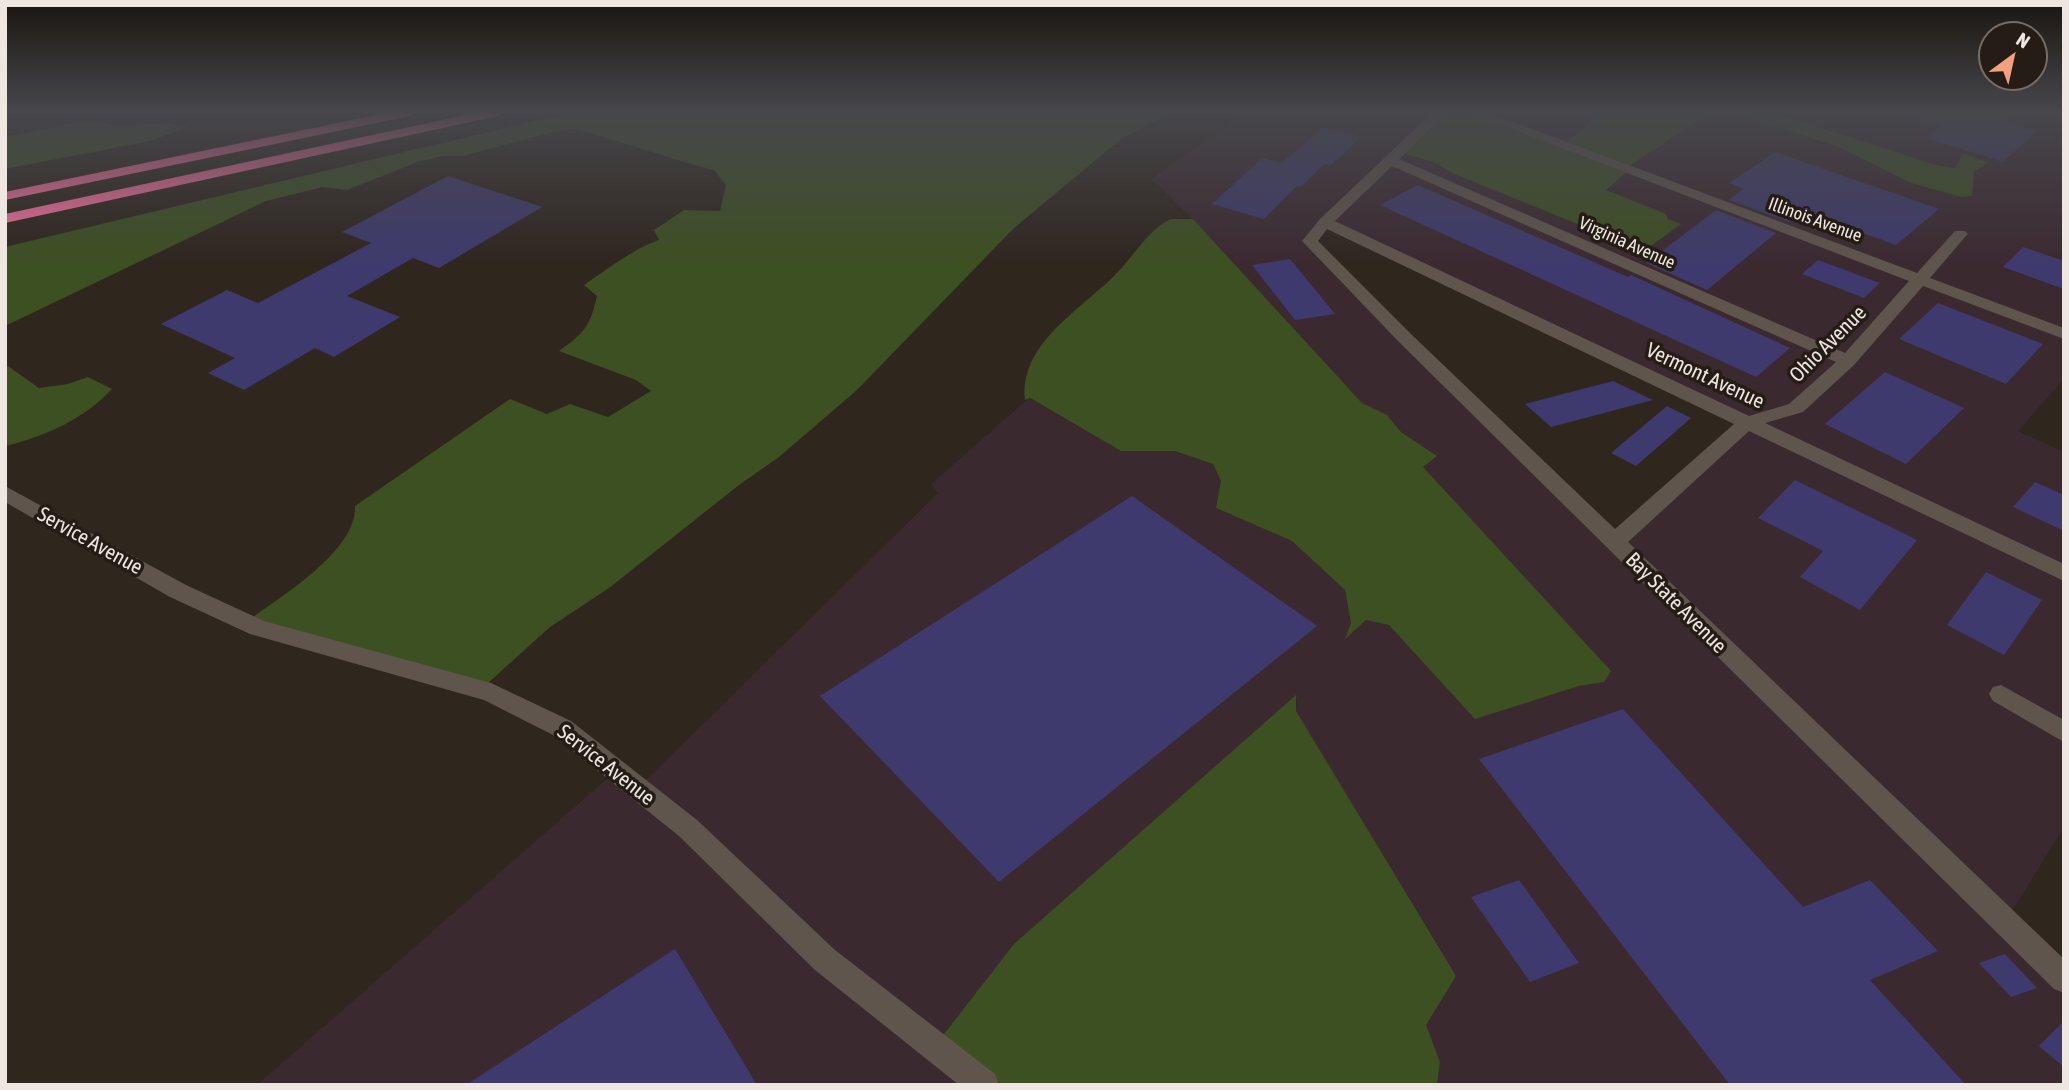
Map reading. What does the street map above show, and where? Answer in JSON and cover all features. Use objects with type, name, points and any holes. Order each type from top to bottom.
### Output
[{"type":"highway","points":[[5,196],[165,163]]},
{"type":"highway","points":[[5,219],[264,163]]},
{"type":"street","points":[[1325,222],[1387,163]]},
{"type":"street","name":"Virginia Avenue","points":[[1397,163],[1848,361]]},
{"type":"street","name":"Illinois Avenue","points":[[1610,163],[2064,334]]},
{"type":"street","name":"Vermont Avenue","points":[[1325,222],[2064,573]]},
{"type":"street","name":"Bay State Avenue","points":[[1325,222],[1310,238],[1315,249],[2064,979]]},
{"type":"street","name":"Ohio Avenue","points":[[1614,542],[1748,422],[1796,408],[1848,361],[1960,234]]},
{"type":"street","name":"Service Avenue","points":[[5,493],[178,590],[258,628],[491,692],[562,729],[688,828],[825,960],[984,1085]]},
{"type":"street","points":[[2001,694],[2064,732]]},
{"type":"shaded area","points":[[1174,163],[1435,163],[1454,174],[1644,251],[1668,219],[1666,214],[1605,190],[1630,170],[1629,166],[1634,163],[1870,163],[1911,183],[1961,197],[1974,172],[1987,163],[1954,168],[1929,163],[2064,163],[2064,379],[2018,431],[2064,452],[2064,827],[2007,919],[2064,973],[2064,1085],[1437,1085],[1440,1062],[1296,711],[1297,698],[943,1050],[1003,1085],[257,1085],[616,771],[642,784],[938,493],[931,484],[1029,398],[1121,451],[1175,451],[1213,464],[1221,481],[1216,508],[1292,541],[1345,590],[1351,623],[1346,637],[1366,620],[1389,625],[1475,718],[1579,686],[1604,682],[1478,529],[1422,466],[1437,456],[1401,432],[1387,415],[1362,403],[1193,219],[1152,179]],"holes":[[[1329,224],[1743,424],[1618,540],[1312,239]]]},
{"type":"green space","points":[[5,163],[37,163],[5,169]]},
{"type":"green space","points":[[358,163],[415,163],[347,190],[322,187],[266,201],[5,326],[5,247]]},
{"type":"green space","points":[[688,163],[1092,163],[1014,228],[857,390],[779,457],[739,485],[609,588],[550,627],[488,683],[249,620],[331,556],[352,523],[355,506],[510,399],[547,414],[570,404],[608,417],[651,391],[636,380],[559,351],[580,334],[592,315],[597,296],[584,285],[630,254],[659,240],[654,230],[684,210],[720,211],[726,185],[715,171]]},
{"type":"green space","points":[[1435,163],[1634,163],[1606,190],[1666,214],[1668,219],[1681,224],[1644,251],[1454,174]]},
{"type":"green space","points":[[1870,163],[1929,163],[1954,168],[1957,163],[1988,163],[1974,172],[1972,196],[1961,197],[1911,183]]},
{"type":"green space","points":[[1171,219],[1193,219],[1362,403],[1387,415],[1401,432],[1437,456],[1423,467],[1611,671],[1604,682],[1579,686],[1475,719],[1389,625],[1366,620],[1345,639],[1351,623],[1345,590],[1292,541],[1216,508],[1221,481],[1213,464],[1175,451],[1121,451],[1030,398],[1025,400],[1026,380],[1032,362],[1054,330],[1121,269],[1147,237]]},
{"type":"green space","points":[[5,364],[39,388],[68,384],[88,377],[112,389],[89,409],[63,425],[34,438],[5,446]]},
{"type":"green space","points":[[1296,695],[1296,711],[1456,976],[1426,1025],[1440,1062],[1437,1085],[1003,1085],[943,1050],[941,1038],[1014,944]]},
{"type":"building","points":[[1257,163],[1333,163],[1330,166],[1324,164],[1264,219],[1212,204]]},
{"type":"building","points":[[1759,163],[1806,163],[1939,209],[1896,245],[1802,211],[1789,222],[1729,200],[1743,189],[1729,183]]},
{"type":"building","points":[[448,176],[542,207],[439,268],[413,258],[347,296],[400,317],[334,357],[315,348],[244,390],[208,373],[235,358],[161,324],[227,290],[258,303],[371,243],[342,232]]},
{"type":"building","points":[[1418,185],[1628,277],[1631,275],[1790,348],[1756,377],[1380,205]]},
{"type":"building","points":[[1716,210],[1776,233],[1707,290],[1646,263]]},
{"type":"building","points":[[2023,247],[2064,261],[2064,289],[2003,267]]},
{"type":"building","points":[[1290,259],[1335,314],[1295,320],[1252,265]]},
{"type":"building","points":[[1818,260],[1880,283],[1864,298],[1802,274]]},
{"type":"building","points":[[1938,303],[2043,344],[2006,384],[1899,339]]},
{"type":"building","points":[[1885,372],[1964,408],[1906,464],[1825,424]]},
{"type":"building","points":[[1613,381],[1653,400],[1551,427],[1525,404]]},
{"type":"building","points":[[1667,406],[1691,418],[1636,466],[1611,453]]},
{"type":"building","points":[[1795,480],[1917,540],[1860,610],[1800,577],[1823,551],[1758,518]]},
{"type":"building","points":[[2035,482],[2064,495],[2064,531],[2013,507]]},
{"type":"building","points":[[1132,496],[1317,626],[999,882],[820,696]]},
{"type":"building","points":[[1986,572],[2042,600],[2004,655],[1947,625]]},
{"type":"building","points":[[1623,709],[1803,907],[1870,880],[1938,951],[1870,980],[1966,1085],[1730,1085],[1479,759]]},
{"type":"building","points":[[1519,880],[1579,963],[1530,982],[1471,897]]},
{"type":"building","points":[[675,949],[757,1085],[466,1085]]},
{"type":"building","points":[[2005,954],[2037,988],[2011,997],[1979,963]]},
{"type":"building","points":[[2064,1021],[2064,1067],[2039,1046]]}]
